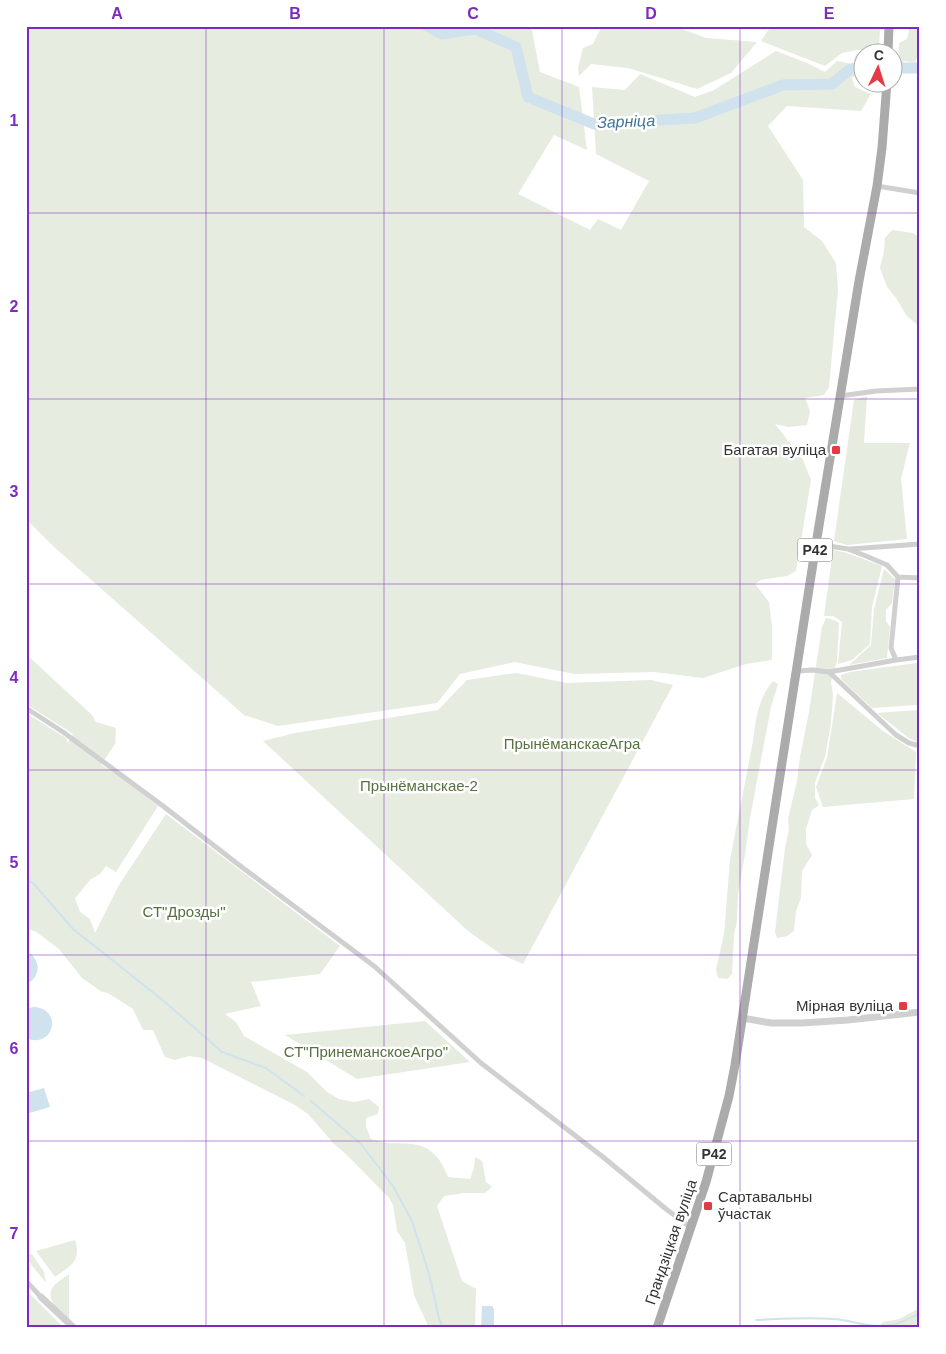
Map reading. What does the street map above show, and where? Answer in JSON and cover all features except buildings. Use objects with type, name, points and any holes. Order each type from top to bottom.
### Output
[{"type":"main road","points":[[888,42],[889,26]]},
{"type":"main road","name":"Р42","points":[[742,1018],[859,281],[881,186],[886,92]]},
{"type":"main road","name":"Грандзіцкая вуліца","points":[[656,1328],[706,1182],[729,1096],[742,1018]]},
{"type":"street","points":[[881,186],[920,193]]},
{"type":"street","points":[[840,396],[876,391],[920,389]]},
{"type":"street","points":[[816,544],[848,549],[887,564],[898,577],[891,648],[896,660]]},
{"type":"street","points":[[848,549],[920,544]]},
{"type":"street","points":[[898,577],[920,578]]},
{"type":"street","points":[[797,671],[829,672],[920,657]]},
{"type":"street","points":[[829,672],[896,734],[910,743],[920,746]]},
{"type":"street","points":[[26,708],[63,732],[163,806],[374,966],[481,1062],[690,1227]]},
{"type":"street","points":[[742,1018],[771,1023],[802,1023],[920,1012]]},
{"type":"street","points":[[26,1281],[74,1328]]},
{"type":"green space","points":[[26,26],[522,26],[532,30],[540,72],[579,87],[587,150],[554,135],[518,194],[590,230],[598,219],[621,230],[649,181],[596,154],[592,87],[625,90],[640,74],[695,97],[714,90],[776,51],[825,72],[837,61],[853,64],[854,61],[854,76],[852,78],[854,92],[871,94],[861,111],[787,106],[768,126],[803,180],[804,227],[822,241],[836,263],[838,290],[829,387],[824,395],[805,398],[810,411],[807,425],[788,427],[775,424],[803,460],[811,480],[796,571],[787,576],[761,580],[755,584],[769,602],[772,627],[772,660],[746,664],[703,678],[654,672],[575,674],[515,662],[460,674],[437,703],[278,726],[244,715],[53,546],[26,519]]},
{"type":"green space","points":[[602,26],[674,26],[706,38],[757,42],[731,73],[697,89],[628,68],[591,64],[579,76],[578,68],[583,48],[593,44]]},
{"type":"green space","points":[[771,26],[880,26],[879,42],[854,42],[854,51],[842,53],[825,66],[761,41]]},
{"type":"green space","points":[[910,26],[920,26],[920,49],[915,63],[904,61],[904,42],[901,42],[907,39]]},
{"type":"green space","points":[[892,230],[913,233],[920,238],[920,327],[907,316],[887,287],[880,268],[885,238]]},
{"type":"green space","points":[[867,396],[864,443],[910,443],[901,479],[907,539],[847,545],[834,541],[854,400]]},
{"type":"green space","points":[[833,550],[882,566],[872,607],[870,644],[852,660],[838,664],[842,622],[833,616],[824,616]]},
{"type":"green space","points":[[884,569],[895,579],[892,603],[886,610],[886,621],[890,627],[887,658],[849,665],[871,645],[874,609]]},
{"type":"green space","points":[[826,618],[839,623],[837,661],[831,682],[833,695],[831,723],[825,757],[815,782],[815,798],[819,805],[812,810],[806,829],[806,844],[812,855],[802,871],[801,898],[796,911],[794,931],[787,936],[777,938],[775,932],[785,848],[789,830],[788,819],[797,781],[822,627]]},
{"type":"green space","name":"СТ\"Дрозды\"","points":[[26,654],[92,715],[96,722],[116,728],[115,744],[101,765],[117,774],[158,806],[116,872],[106,866],[100,874],[91,879],[75,898],[80,912],[90,919],[95,933],[119,885],[166,814],[340,946],[320,974],[251,982],[261,1006],[225,1014],[236,1022],[244,1036],[307,1072],[327,1092],[339,1099],[354,1102],[369,1099],[379,1107],[378,1114],[366,1118],[366,1127],[371,1139],[387,1143],[413,1144],[425,1148],[438,1158],[448,1177],[470,1179],[475,1157],[482,1161],[486,1182],[492,1187],[485,1193],[464,1193],[444,1196],[437,1206],[462,1281],[476,1289],[475,1328],[429,1328],[414,1295],[405,1243],[397,1231],[393,1205],[389,1198],[334,1144],[308,1114],[295,1105],[202,1058],[189,1056],[175,1060],[165,1057],[153,1030],[143,1030],[133,1009],[108,993],[102,992],[82,978],[59,949],[35,931],[26,929],[26,713],[66,738],[68,743],[73,734],[26,704]]},
{"type":"green space","points":[[917,663],[920,690],[917,705],[872,708],[841,679],[841,675],[850,672]]},
{"type":"green space","name":"Прынёманскае-2","points":[[516,673],[567,683],[651,680],[673,685],[523,964],[502,955],[468,931],[263,741],[295,733],[438,710],[467,680]]},
{"type":"green space","points":[[773,681],[778,684],[771,707],[750,818],[738,894],[732,974],[727,979],[718,978],[716,969],[724,934],[730,860],[755,724],[758,709]]},
{"type":"green space","points":[[837,693],[883,731],[916,752],[914,799],[823,807],[816,787],[827,758]]},
{"type":"green space","points":[[918,710],[920,714],[920,743],[910,739],[877,713]]},
{"type":"green space","name":"СТ\"ПринеманскоеАгро\"","points":[[425,1021],[470,1062],[357,1079],[285,1035]]},
{"type":"green space","points":[[75,1240],[77,1247],[76,1258],[70,1266],[55,1277],[36,1251]]},
{"type":"green space","points":[[32,1254],[44,1272],[46,1283],[26,1258],[26,1256]]},
{"type":"green space","points":[[69,1274],[69,1319],[52,1301],[51,1292],[54,1285]]},
{"type":"green space","points":[[26,1290],[64,1328],[26,1328]]},
{"type":"green space","points":[[920,1308],[920,1328],[877,1328],[883,1322],[899,1319]]},
{"type":"water","points":[[26,952],[35,959],[38,968],[35,977],[26,984]]},
{"type":"water","points":[[33,1007],[43,1009],[52,1020],[49,1034],[36,1040],[26,1038],[26,1009]]},
{"type":"water","points":[[44,1088],[50,1107],[26,1114],[26,1093]]},
{"type":"water","points":[[482,1306],[492,1306],[494,1309],[494,1328],[481,1328]]},
{"type":"waterway","name":"Зарніца","points":[[427,26],[442,34],[475,29],[516,47],[528,97],[594,124],[695,118],[783,85],[832,84],[849,70],[854,68]]},
{"type":"waterway","name":"Зарніца","points":[[904,68],[920,68]]},
{"type":"waterway","points":[[26,880],[33,883],[73,929],[165,1002],[222,1052],[266,1068],[304,1096]]},
{"type":"waterway","points":[[311,1101],[361,1144],[393,1186],[412,1221],[429,1274],[443,1328]]},
{"type":"waterway","points":[[756,1320],[823,1318],[884,1326],[898,1323],[920,1313]]},
{"type":"place","name":"Багатая вуліца","points":[[836,450]]},
{"type":"place","name":"Мірная вуліца","points":[[903,1006]]},
{"type":"place","name":"Сартавальны ўчастак","points":[[708,1206]]},
{"type":"park label","name":"ПрынёманскаеАгра","points":[[572,744]]}]
